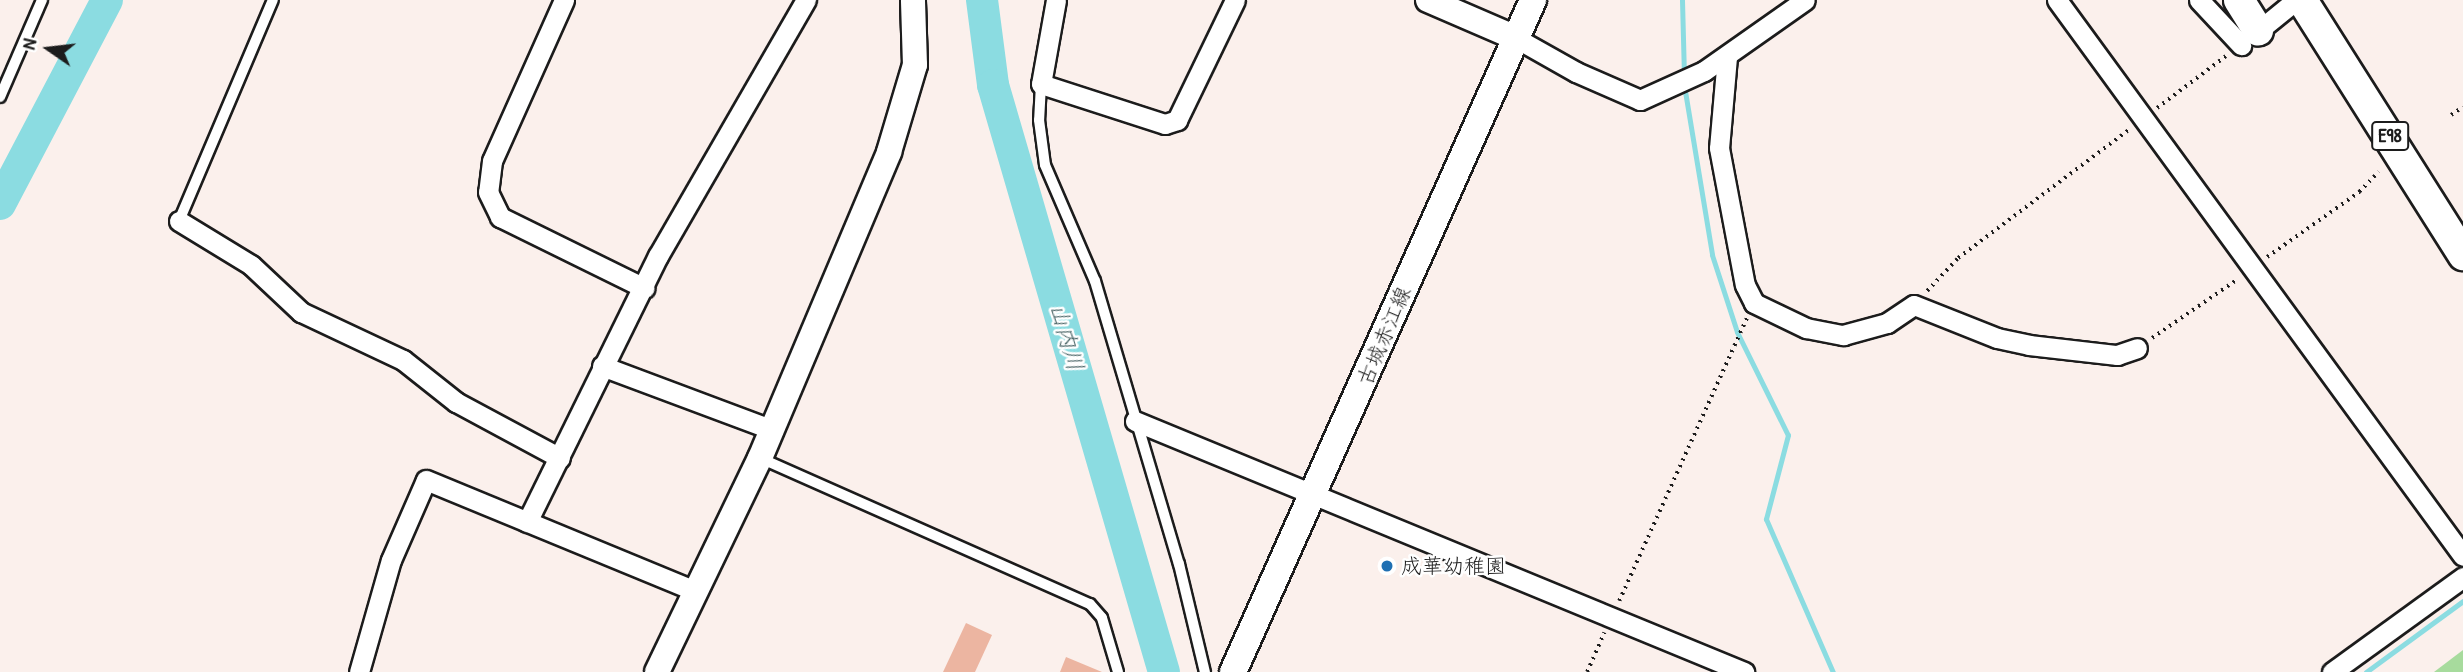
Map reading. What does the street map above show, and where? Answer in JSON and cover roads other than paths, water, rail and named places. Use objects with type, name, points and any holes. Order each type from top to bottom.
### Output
[{"type":"main road","name":"古城赤江線","points":[[1233,672],[1315,496],[1514,37],[1533,0]]},
{"type":"main road","points":[[2239,0],[2249,38]]},
{"type":"main road","name":"E98","points":[[2304,6],[2463,255]]},
{"type":"street","points":[[564,0],[492,161],[488,192],[500,217],[644,288]]},
{"type":"street","points":[[527,522],[644,288],[806,0]]},
{"type":"street","points":[[657,672],[761,458],[903,110],[915,65],[913,0]]},
{"type":"street","points":[[1056,0],[1041,84],[1165,124],[1177,120],[1235,0]]},
{"type":"street","points":[[1428,0],[1514,37],[1576,72],[1640,100],[1675,87],[1727,57],[1805,0]]},
{"type":"street","points":[[2057,0],[2463,556]]},
{"type":"street","points":[[2199,0],[2249,38],[2304,6]]},
{"type":"street","points":[[1727,57],[1719,148],[1745,285],[1754,303],[1806,328],[1843,335],[1886,323],[1914,305],[1997,338],[2029,345],[2117,355],[2137,348]]},
{"type":"street","points":[[179,221],[251,265],[301,312],[403,360],[456,402],[560,458]]},
{"type":"street","points":[[603,366],[772,430]]},
{"type":"street","points":[[1135,421],[1744,672]]},
{"type":"street","points":[[359,672],[391,560],[426,480],[695,591]]},
{"type":"street","points":[[2332,672],[2463,577]]},
{"type":"lane","points":[[0,97],[42,0]]},
{"type":"lane","points":[[179,221],[273,0]]},
{"type":"lane","points":[[1041,84],[1039,120],[1045,165],[1095,281],[1179,564],[1205,672]]},
{"type":"lane","points":[[761,458],[1090,604],[1102,618],[1118,672]]},
{"type":"waterway","points":[[0,204],[107,0]]},
{"type":"waterway","name":"山内川","points":[[982,0],[993,85],[1164,672]]},
{"type":"waterway","points":[[1682,0],[1684,75]]},
{"type":"waterway","points":[[1684,85],[1712,255],[1737,332],[1788,435],[1766,519],[1833,672]]},
{"type":"waterway","points":[[2366,672],[2463,601]]},
{"type":"place","name":"成華幼稚園","points":[[1387,566]]}]
